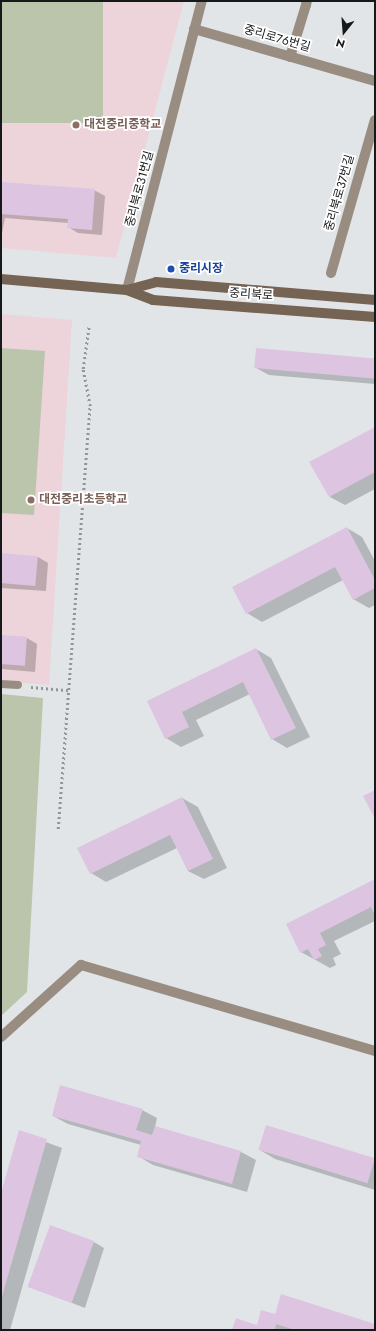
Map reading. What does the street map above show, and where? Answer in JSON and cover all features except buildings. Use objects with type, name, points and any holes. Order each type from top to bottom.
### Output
[{"type":"main road","name":"중리북로","points":[[1,279],[127,290],[153,300],[375,317]]},
{"type":"main road","name":"중리북로","points":[[127,290],[156,282],[375,300]]},
{"type":"street","name":"중리북로31번길","points":[[127,290],[202,1]]},
{"type":"street","points":[[290,57],[307,3]]},
{"type":"street","name":"중리로76번길","points":[[194,30],[375,81]]},
{"type":"street","name":"중리북로37번길","points":[[331,273],[375,120]]},
{"type":"street","points":[[1,1037],[81,965],[375,1051]]},
{"type":"lane","points":[[1,684],[18,685]]},
{"type":"path","points":[[58,829],[90,406],[83,369],[89,325]]},
{"type":"path","points":[[18,685],[68,690]]},
{"type":"shaded area","name":"대전중리중학교","points":[[1,1],[184,1],[116,258],[1,248]]},
{"type":"shaded area","name":"대전중리초등학교","points":[[1,314],[72,320],[49,685],[1,681]]},
{"type":"green space","points":[[1,1],[103,1],[103,123],[1,123]]},
{"type":"green space","points":[[1,348],[45,351],[34,515],[1,513]]},
{"type":"green space","points":[[1,694],[43,698],[27,992],[1,1016]]},
{"type":"place","name":"대전중리중학교","points":[[76,125]]},
{"type":"place","name":"중리시장","points":[[171,269]]},
{"type":"place","name":"대전중리초등학교","points":[[31,500]]}]
